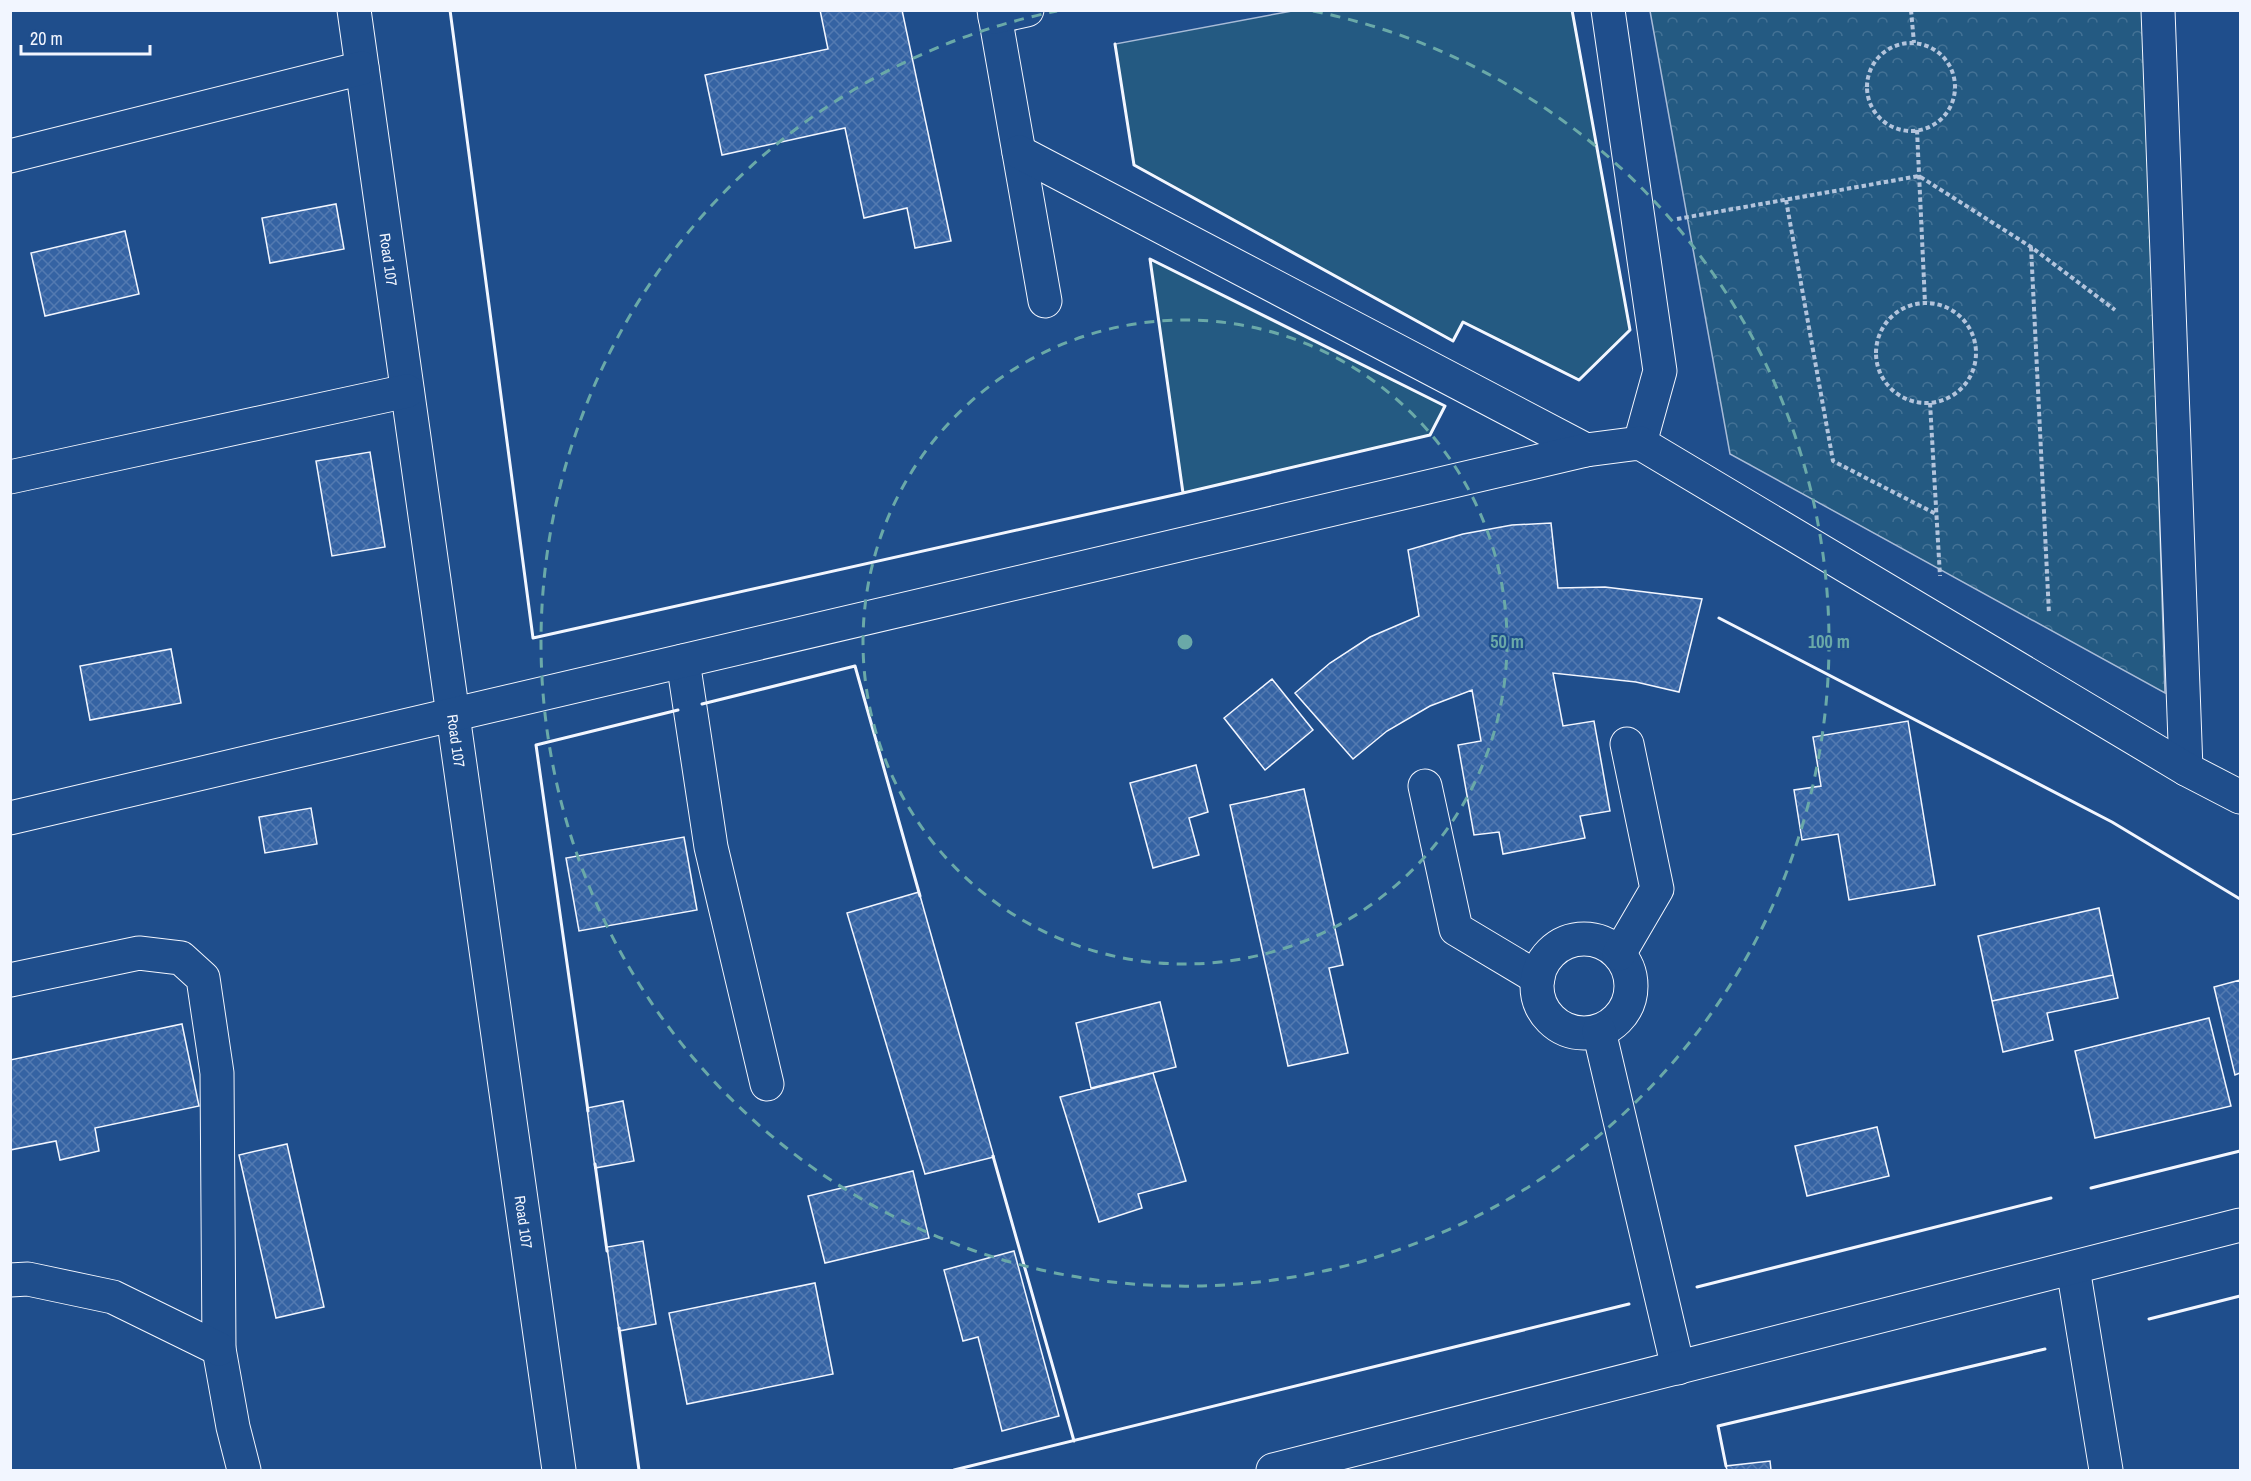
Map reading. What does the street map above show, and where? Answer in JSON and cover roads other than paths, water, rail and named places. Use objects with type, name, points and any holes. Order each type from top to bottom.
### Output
[{"type":"street","name":"Road 107","points":[[354,10],[559,1470]]},
{"type":"street","points":[[1027,10],[994,14],[1045,301]]},
{"type":"street","points":[[1608,10],[1660,371],[1640,443]]},
{"type":"street","points":[[2158,10],[2186,769]]},
{"type":"street","points":[[10,156],[362,68]]},
{"type":"street","points":[[1019,152],[1586,450]]},
{"type":"street","points":[[10,477],[407,391]]},
{"type":"street","points":[[10,818],[1586,450],[1640,443],[2186,769],[2241,797]]},
{"type":"street","points":[[683,660],[711,846],[767,1084]]},
{"type":"street","points":[[1619,954],[1657,889],[1627,744]]},
{"type":"street","points":[[1425,786],[1456,929],[1538,978]]},
{"type":"street","points":[[1578,939],[1593,939],[1608,945],[1619,954],[1627,967],[1631,982],[1630,999],[1623,1013],[1613,1024],[1599,1031],[1582,1034],[1567,1030],[1553,1022],[1543,1009],[1538,994],[1538,978],[1542,964],[1552,952],[1564,943],[1578,939]]},
{"type":"street","points":[[10,980],[139,953],[181,958],[203,978],[217,1072],[219,1349],[233,1427],[244,1470]]},
{"type":"street","points":[[1599,1031],[1678,1368]]},
{"type":"street","points":[[1273,1470],[2241,1225]]},
{"type":"street","points":[[2073,1268],[2106,1470]]},
{"type":"street","points":[[10,1280],[28,1279],[114,1297],[219,1349]]}]
